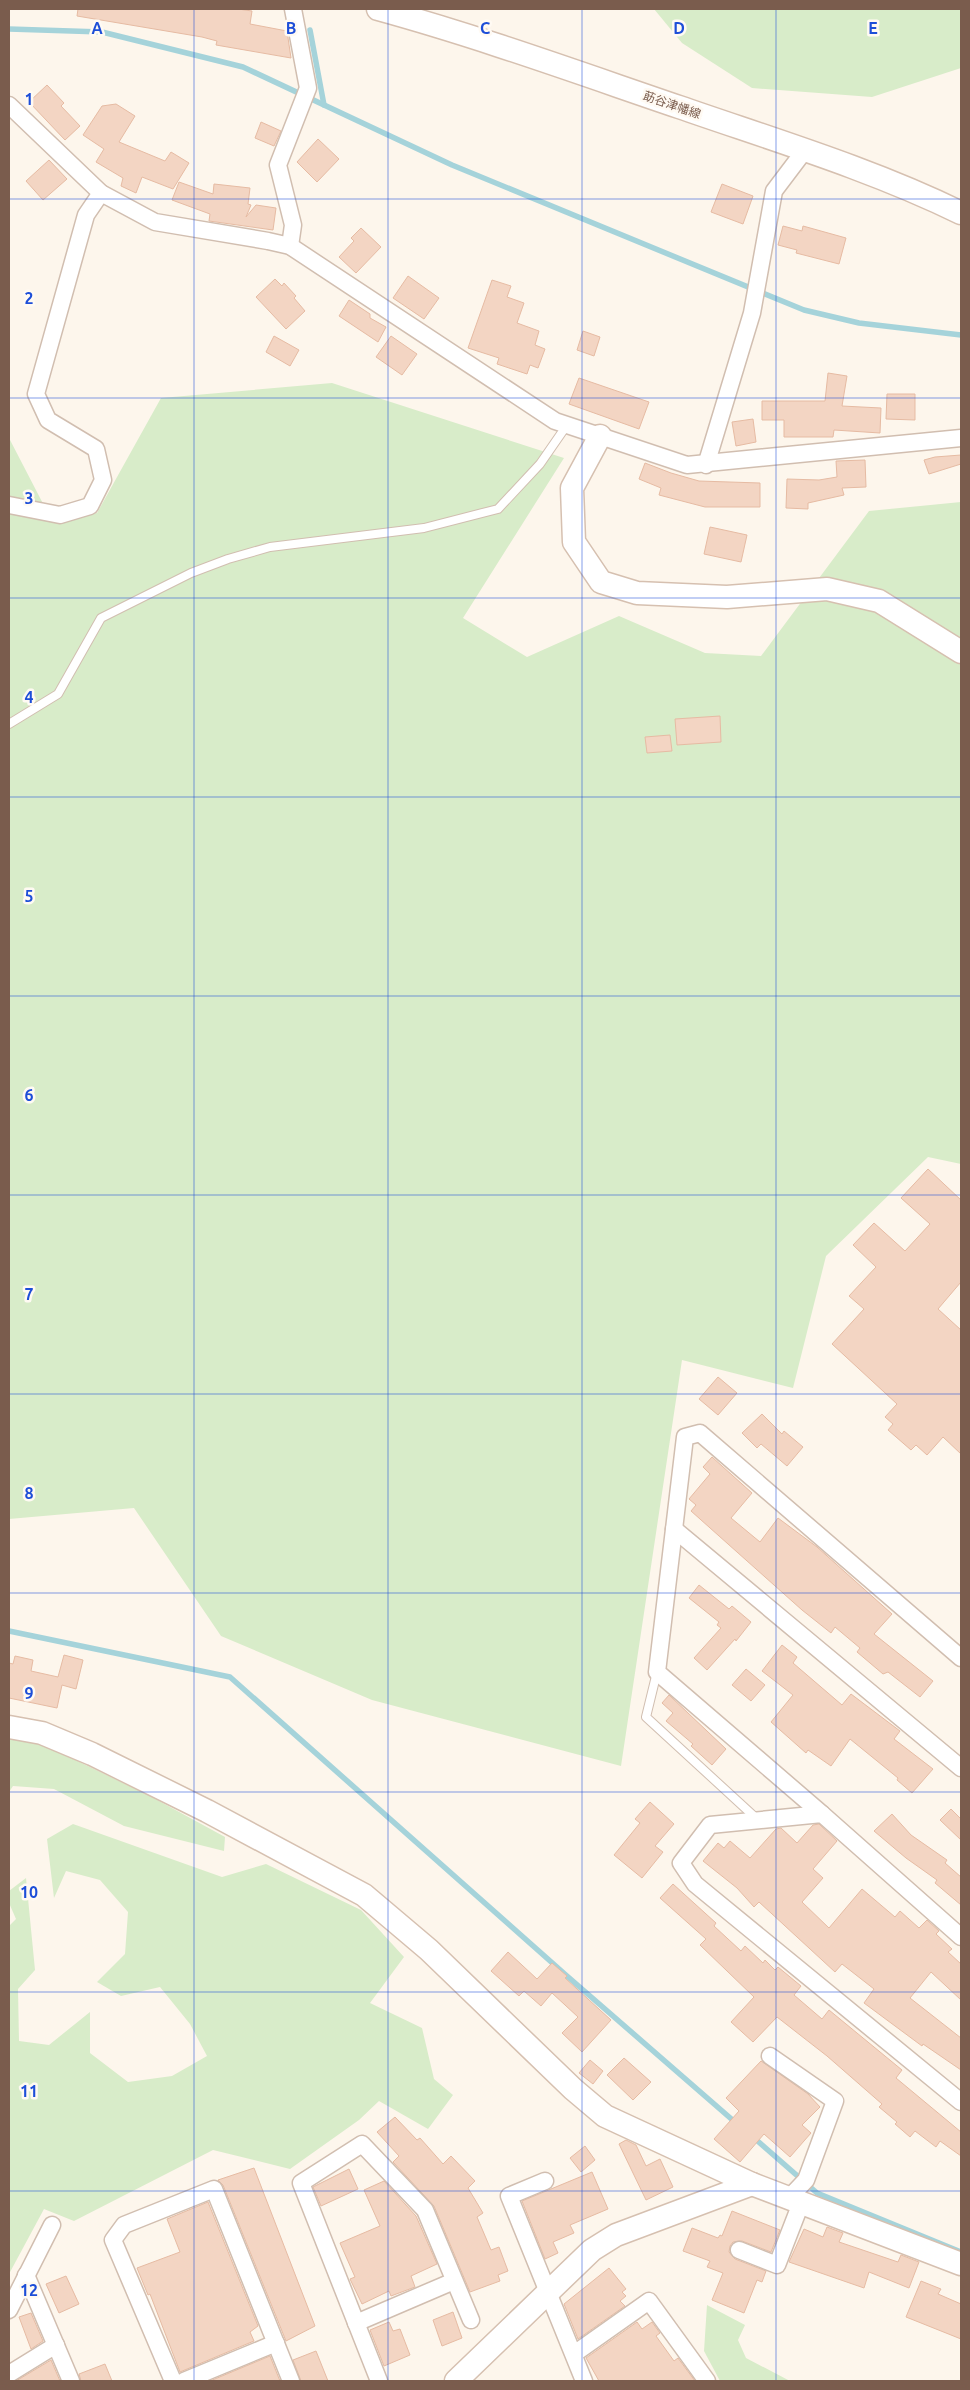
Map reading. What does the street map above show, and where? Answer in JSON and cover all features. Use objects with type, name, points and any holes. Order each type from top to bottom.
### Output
[{"type":"street","points":[[290,246],[293,224],[278,165],[308,88],[293,9]]},
{"type":"street","name":"莇谷津幡線","points":[[378,9],[462,32],[805,150],[929,198],[961,213]]},
{"type":"street","points":[[9,105],[102,193],[155,222],[268,240],[290,246],[555,421],[688,465],[706,465],[961,438]]},
{"type":"street","points":[[706,465],[752,313],[774,191],[805,150]]},
{"type":"street","points":[[9,505],[60,515],[90,506],[103,480],[96,449],[48,420],[36,394],[86,214],[102,193]]},
{"type":"street","points":[[600,436],[572,488],[574,542],[601,582],[637,593],[727,597],[827,589],[879,601],[961,652]]},
{"type":"street","points":[[961,1658],[700,1433],[685,1437],[658,1672],[961,1937]]},
{"type":"street","points":[[674,1529],[959,1762]]},
{"type":"street","points":[[9,1727],[42,1733],[92,1754],[206,1811],[364,1895],[429,1950],[573,2089],[605,2116],[752,2184],[799,2191],[961,2264]]},
{"type":"street","points":[[822,1814],[710,1825],[681,1862],[694,1884],[961,2102]]},
{"type":"street","points":[[738,2250],[777,2265],[799,2191],[835,2101],[770,2056]]},
{"type":"street","points":[[378,2381],[301,2183],[362,2144],[425,2210],[471,2320]]},
{"type":"street","points":[[545,2181],[509,2196],[584,2381]]},
{"type":"street","points":[[456,2381],[592,2250],[616,2235],[752,2184]]},
{"type":"street","points":[[173,2381],[113,2240],[124,2225],[214,2189],[291,2381]]},
{"type":"street","points":[[9,2310],[52,2224]]},
{"type":"street","points":[[26,2275],[71,2381]]},
{"type":"street","points":[[356,2323],[454,2281]]},
{"type":"street","points":[[574,2354],[649,2301],[707,2381]]},
{"type":"street","points":[[184,2381],[276,2343]]},
{"type":"street","points":[[9,2374],[56,2345]]},
{"type":"lane","points":[[9,724],[58,694],[101,618],[191,573],[228,559],[270,547],[424,528],[498,509],[540,464],[567,425]]},
{"type":"lane","points":[[658,1672],[646,1717],[758,1820]]},
{"type":"green space","points":[[654,9],[961,9],[961,68],[872,97],[752,88],[682,43]]},
{"type":"green space","points":[[332,383],[564,458],[463,618],[527,657],[619,616],[705,653],[761,656],[869,511],[961,502],[961,1164],[928,1157],[826,1256],[793,1388],[682,1360],[621,1766],[372,1700],[221,1636],[134,1508],[9,1519],[9,438],[52,521],[97,513],[161,398]]},
{"type":"green space","points":[[9,1738],[40,1743],[148,1795],[225,1837],[224,1851],[124,1826],[54,1789],[13,1786],[9,1792]]},
{"type":"green space","points":[[73,1824],[222,1877],[266,1864],[361,1910],[404,1957],[370,2003],[422,2028],[434,2079],[453,2095],[428,2129],[379,2101],[359,2120],[290,2169],[213,2150],[74,2221],[44,2209],[9,2274],[9,1926],[16,1919],[9,1903],[9,1891],[26,1878],[35,1970],[18,1989],[19,2041],[49,2045],[90,2012],[90,2053],[128,2082],[172,2076],[207,2056],[190,2024],[160,1987],[121,1996],[97,1982],[125,1954],[128,1912],[100,1880],[66,1871],[54,1898],[47,1839]]},
{"type":"green space","points":[[707,2305],[745,2325],[738,2340],[746,2358],[790,2381],[720,2381],[704,2351]]},
{"type":"building","points":[[78,9],[238,9],[252,11],[250,24],[287,31],[291,58],[216,45],[217,41],[202,37],[77,16]]},
{"type":"building","points":[[47,85],[64,103],[61,106],[80,126],[65,140],[29,102]]},
{"type":"building","points":[[116,104],[135,116],[119,142],[165,161],[171,152],[189,163],[173,189],[142,177],[136,193],[121,186],[123,178],[96,162],[104,149],[83,135],[102,106]]},
{"type":"building","points":[[261,122],[281,131],[274,146],[255,138]]},
{"type":"building","points":[[318,139],[339,159],[317,182],[297,162]]},
{"type":"building","points":[[49,160],[67,179],[43,200],[26,181]]},
{"type":"building","points":[[179,182],[213,194],[214,184],[250,188],[248,204],[251,205],[246,217],[256,205],[276,208],[273,230],[209,221],[210,214],[172,200]]},
{"type":"building","points":[[722,184],[753,196],[743,224],[711,212]]},
{"type":"building","points":[[783,226],[802,231],[803,226],[846,238],[839,264],[796,253],[797,250],[778,245]]},
{"type":"building","points":[[361,228],[381,247],[356,273],[339,257],[354,241],[351,238]]},
{"type":"building","points":[[408,276],[439,298],[424,319],[393,298]]},
{"type":"building","points":[[275,279],[282,286],[284,283],[296,296],[294,298],[305,311],[286,329],[256,297]]},
{"type":"building","points":[[492,280],[511,286],[507,297],[524,303],[517,323],[539,331],[535,345],[545,349],[538,368],[530,365],[527,374],[497,364],[499,358],[468,348]]},
{"type":"building","points":[[349,300],[370,314],[370,318],[386,327],[378,342],[339,316]]},
{"type":"building","points":[[583,331],[600,337],[594,356],[577,350]]},
{"type":"building","points":[[274,336],[299,350],[290,366],[266,352]]},
{"type":"building","points":[[391,336],[417,354],[402,375],[376,357]]},
{"type":"building","points":[[828,373],[847,376],[842,406],[881,408],[880,433],[834,430],[833,437],[784,437],[784,420],[762,420],[762,401],[825,401]]},
{"type":"building","points":[[579,378],[649,402],[639,429],[569,404]]},
{"type":"building","points":[[887,394],[915,394],[915,420],[886,419]]},
{"type":"building","points":[[753,419],[756,442],[736,446],[732,422]]},
{"type":"building","points":[[961,455],[961,464],[929,474],[924,460],[935,457]]},
{"type":"building","points":[[865,460],[866,487],[842,488],[844,495],[808,503],[808,509],[786,508],[787,479],[819,480],[837,477],[836,461]]},
{"type":"building","points":[[645,463],[699,481],[760,483],[760,507],[705,507],[659,495],[661,488],[639,479]]},
{"type":"building","points":[[710,527],[747,535],[741,562],[704,554]]},
{"type":"building","points":[[720,716],[721,742],[677,745],[675,719]]},
{"type":"building","points":[[670,735],[672,751],[647,753],[645,737]]},
{"type":"building","points":[[928,1169],[961,1200],[961,1282],[938,1309],[961,1330],[961,1454],[943,1437],[927,1455],[916,1445],[911,1450],[888,1430],[893,1424],[885,1417],[897,1404],[832,1344],[864,1309],[849,1296],[876,1267],[853,1245],[874,1223],[905,1251],[930,1224],[901,1198]]},
{"type":"building","points":[[718,1377],[737,1393],[718,1415],[699,1399]]},
{"type":"building","points":[[762,1414],[782,1434],[784,1431],[803,1447],[787,1466],[761,1444],[757,1448],[742,1433]]},
{"type":"building","points":[[712,1457],[752,1493],[731,1518],[760,1542],[778,1518],[817,1547],[892,1614],[874,1634],[933,1681],[920,1697],[888,1672],[883,1674],[857,1652],[860,1648],[835,1627],[831,1633],[802,1610],[691,1511],[696,1505],[689,1499],[710,1474],[703,1467]]},
{"type":"building","points":[[699,1585],[729,1609],[732,1606],[751,1622],[736,1641],[735,1639],[707,1670],[694,1658],[721,1628],[717,1625],[719,1622],[689,1598]]},
{"type":"building","points":[[782,1645],[797,1657],[793,1663],[842,1705],[851,1694],[900,1731],[894,1739],[933,1769],[912,1793],[897,1780],[898,1778],[850,1739],[831,1766],[808,1750],[806,1753],[771,1722],[793,1695],[762,1671]]},
{"type":"building","points":[[64,1655],[83,1660],[76,1689],[62,1685],[57,1708],[9,1698],[9,1663],[13,1664],[15,1656],[33,1660],[31,1671],[58,1677]]},
{"type":"building","points":[[746,1669],[765,1685],[751,1701],[732,1685]]},
{"type":"building","points":[[669,1695],[726,1749],[712,1765],[691,1746],[693,1744],[666,1721],[673,1713],[662,1703]]},
{"type":"building","points":[[650,1802],[674,1824],[655,1846],[663,1852],[642,1878],[614,1855],[640,1823],[635,1819]]},
{"type":"building","points":[[951,1809],[961,1819],[961,1840],[940,1820]]},
{"type":"building","points":[[892,1814],[911,1835],[947,1860],[945,1863],[961,1877],[961,1905],[935,1883],[937,1880],[906,1858],[874,1831]]},
{"type":"building","points":[[819,1824],[837,1841],[813,1869],[823,1878],[802,1902],[829,1928],[862,1889],[895,1917],[900,1911],[919,1928],[927,1920],[939,1931],[936,1934],[952,1949],[948,1952],[961,1964],[961,2000],[931,1972],[910,1998],[961,2038],[961,2070],[923,2044],[922,2046],[864,2003],[874,1989],[842,1964],[835,1972],[759,1902],[754,1907],[737,1888],[703,1861],[718,1843],[724,1848],[730,1841],[750,1858],[776,1829],[781,1828],[797,1843],[813,1825]]},
{"type":"building","points":[[673,1884],[716,1923],[714,1926],[741,1951],[745,1946],[763,1963],[765,1960],[775,1970],[778,1967],[801,1986],[794,1995],[822,2019],[829,2010],[902,2070],[896,2078],[961,2132],[961,2156],[940,2141],[936,2147],[915,2131],[910,2137],[895,2124],[897,2122],[879,2107],[882,2104],[827,2056],[777,2017],[753,2042],[731,2022],[754,1997],[700,1945],[706,1939],[660,1898]]},
{"type":"building","points":[[508,1952],[537,1979],[552,1963],[567,1976],[565,1978],[611,2020],[582,2052],[562,2033],[578,2017],[552,1993],[541,2006],[524,1991],[519,1996],[491,1971]]},
{"type":"building","points":[[624,2058],[651,2082],[633,2100],[607,2075]]},
{"type":"building","points":[[590,2060],[603,2071],[593,2084],[579,2073]]},
{"type":"building","points":[[761,2061],[808,2094],[820,2107],[802,2125],[811,2133],[790,2157],[764,2134],[740,2162],[714,2139],[739,2111],[726,2098]]},
{"type":"building","points":[[395,2117],[417,2140],[420,2138],[443,2164],[451,2156],[475,2181],[468,2188],[483,2213],[477,2217],[491,2250],[499,2247],[508,2271],[498,2275],[500,2281],[470,2292],[434,2206],[393,2162],[399,2156],[377,2132]]},
{"type":"building","points":[[626,2140],[636,2145],[646,2166],[660,2159],[673,2187],[646,2200],[619,2144]]},
{"type":"building","points":[[585,2146],[595,2160],[581,2172],[570,2158]]},
{"type":"building","points":[[254,2168],[315,2326],[286,2341],[223,2185],[218,2180]]},
{"type":"building","points":[[349,2169],[358,2189],[321,2206],[313,2187]]},
{"type":"building","points":[[592,2172],[608,2209],[570,2225],[574,2233],[553,2242],[558,2253],[545,2259],[522,2201]]},
{"type":"building","points":[[384,2181],[416,2216],[437,2264],[411,2276],[415,2287],[391,2296],[389,2291],[362,2304],[350,2279],[355,2277],[340,2243],[380,2226],[364,2190]]},
{"type":"building","points":[[208,2202],[258,2326],[250,2332],[254,2341],[180,2372],[150,2294],[148,2295],[137,2268],[180,2252],[167,2219]]},
{"type":"building","points":[[732,2211],[780,2230],[771,2252],[742,2241],[733,2242],[730,2246],[729,2252],[735,2259],[766,2271],[762,2282],[757,2280],[744,2313],[712,2300],[723,2273],[707,2267],[710,2261],[683,2251],[692,2228],[718,2238],[720,2235],[722,2236]]},
{"type":"building","points":[[827,2227],[843,2233],[839,2242],[898,2262],[901,2255],[919,2262],[909,2288],[869,2272],[864,2288],[789,2262],[804,2229],[823,2237]]},
{"type":"building","points":[[609,2268],[626,2289],[622,2292],[626,2296],[620,2301],[625,2306],[578,2339],[564,2304]]},
{"type":"building","points":[[66,2276],[79,2304],[59,2313],[46,2284]]},
{"type":"building","points":[[921,2281],[941,2289],[938,2294],[961,2304],[961,2339],[906,2317]]},
{"type":"building","points":[[453,2312],[462,2338],[442,2346],[433,2320]]},
{"type":"building","points":[[31,2313],[43,2341],[31,2349],[19,2317]]},
{"type":"building","points":[[389,2322],[393,2331],[400,2329],[410,2355],[384,2366],[370,2330]]},
{"type":"building","points":[[637,2322],[642,2329],[652,2322],[660,2333],[656,2336],[674,2361],[678,2358],[695,2381],[599,2381],[586,2358]]},
{"type":"building","points":[[316,2351],[328,2381],[301,2381],[293,2360]]},
{"type":"building","points":[[270,2356],[280,2381],[210,2381]]},
{"type":"building","points":[[51,2360],[60,2381],[16,2381]]},
{"type":"building","points":[[105,2364],[112,2381],[81,2381],[79,2374]]},
{"type":"waterway","points":[[9,29],[102,32],[243,67],[452,165],[804,310],[859,323],[961,335]]},
{"type":"waterway","points":[[310,30],[324,105]]},
{"type":"waterway","points":[[9,1631],[230,1677],[736,2123]]},
{"type":"waterway","points":[[753,2137],[817,2193],[961,2252]]}]
